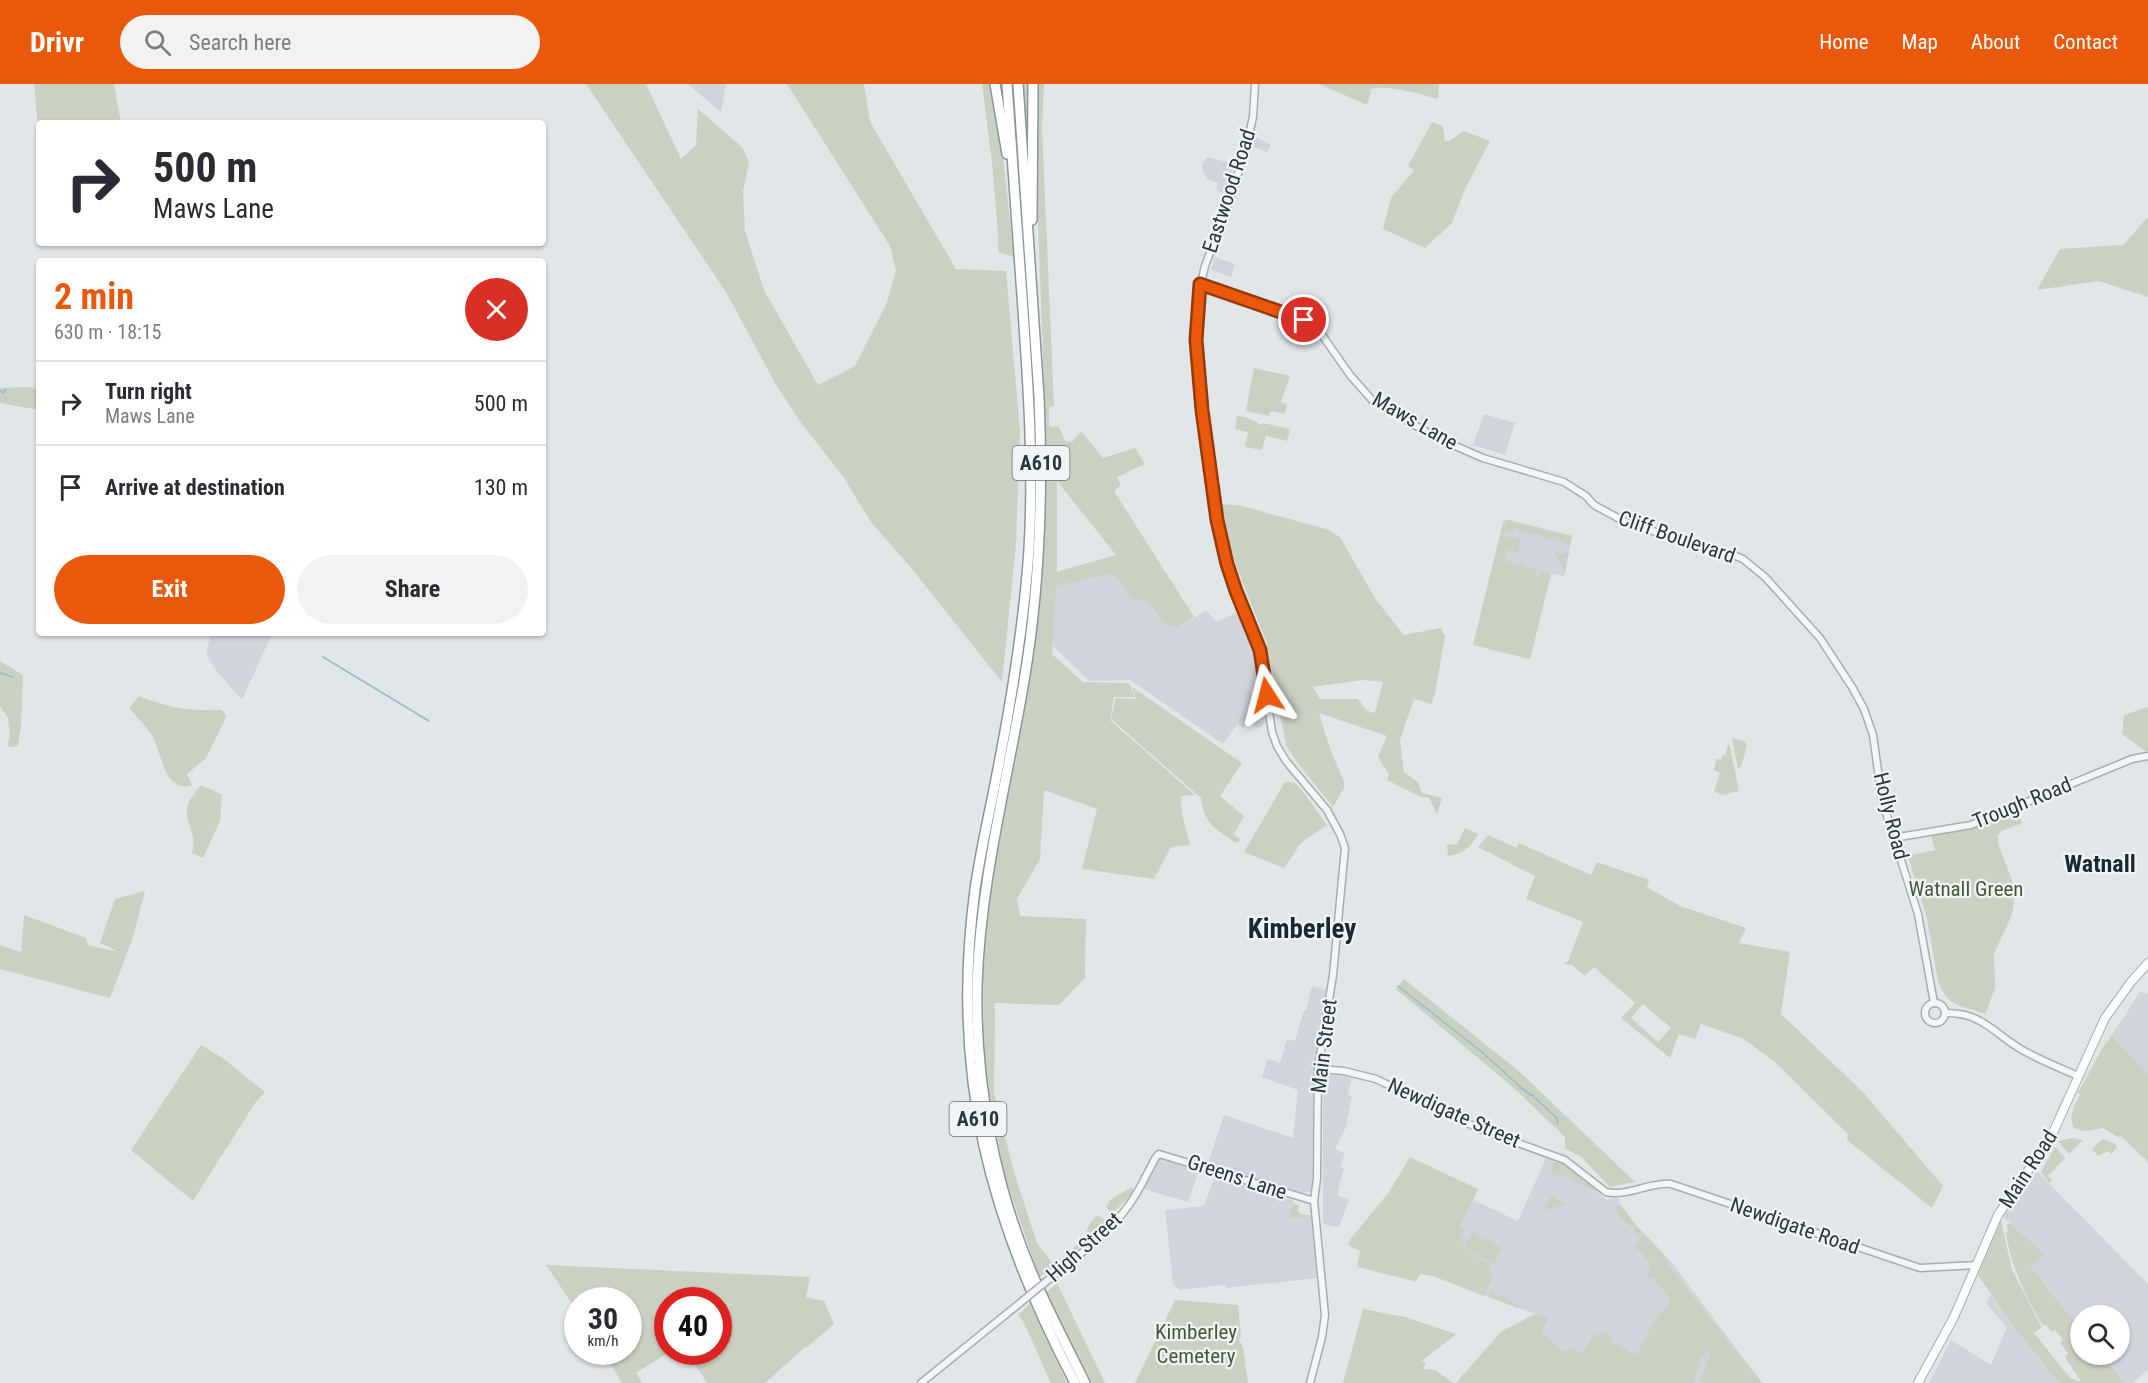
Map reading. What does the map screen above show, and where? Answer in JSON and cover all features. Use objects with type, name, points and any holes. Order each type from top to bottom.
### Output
[{"type":"highway","points":[[995,84],[1016,210]]},
{"type":"highway","name":"A610","points":[[1007,84],[1031,447],[1029,546],[1017,661],[974,896],[967,968],[968,1033],[975,1107],[992,1183],[1026,1281],[1075,1383]]},
{"type":"highway","name":"A610","points":[[1018,84],[1041,432],[1040,531],[1025,678],[985,892],[977,988],[979,1049],[985,1106],[1012,1218],[1033,1277],[1085,1383]]},
{"type":"highway","points":[[1031,276],[1033,84]]},
{"type":"main road","name":"Main Road","points":[[1918,1383],[1945,1335],[1998,1215],[2050,1137],[2105,1018],[2148,963]]},
{"type":"street","name":"Eastwood Road","points":[[1255,84],[1252,117],[1244,155],[1200,284],[1196,322],[1197,364],[1217,520],[1227,564],[1260,650],[1271,723],[1277,746],[1286,761],[1327,810],[1343,841]]},
{"type":"street","name":"Maws Lane","points":[[1200,284],[1304,320],[1312,325],[1322,335],[1363,392],[1373,401],[1437,438],[1484,458],[1564,482],[1588,498]]},
{"type":"street","name":"Cliff Boulevard","points":[[1588,498],[1594,505],[1629,524],[1743,559],[1765,578],[1824,643],[1859,700]]},
{"type":"street","name":"Holly Road","points":[[1859,700],[1872,727],[1880,792],[1918,914],[1935,1003]]},
{"type":"street","name":"Trough Road","points":[[1893,838],[1971,825],[2126,761],[2148,756]]},
{"type":"street","name":"Main Street","points":[[1310,1383],[1324,1327],[1324,1287],[1314,1201],[1317,1174],[1318,1069],[1334,975],[1344,858],[1343,841]]},
{"type":"street","points":[[1935,1003],[1940,1005],[1945,1013],[1941,1021],[1934,1023],[1926,1017],[1925,1011],[1929,1005],[1935,1003]]},
{"type":"street","points":[[1945,1013],[1959,1012],[1981,1020],[2016,1047],[2078,1076]]},
{"type":"street","name":"Newdigate Street","points":[[1318,1069],[1344,1071],[1382,1082],[1482,1130],[1565,1160],[1606,1192],[1614,1194]]},
{"type":"street","name":"Greens Lane","points":[[1159,1154],[1314,1201]]},
{"type":"street","name":"High Street","points":[[921,1383],[1095,1242],[1120,1216],[1139,1190],[1159,1154]]},
{"type":"street","name":"Newdigate Road","points":[[1614,1194],[1656,1184],[1671,1184],[1920,1268],[1977,1265]]},
{"type":"shaded area","points":[[688,84],[726,84],[721,112],[711,104]]},
{"type":"shaded area","points":[[1254,136],[1271,145],[1267,152],[1251,146]]},
{"type":"shaded area","points":[[1207,157],[1234,164],[1225,194],[1216,190],[1218,183],[1209,180],[1203,173],[1202,164]]},
{"type":"shaded area","points":[[1215,257],[1235,264],[1231,277],[1211,270]]},
{"type":"shaded area","points":[[1484,414],[1515,423],[1505,455],[1473,445]]},
{"type":"shaded area","points":[[1504,519],[1572,536],[1564,576],[1551,574],[1530,659],[1473,645]]},
{"type":"shaded area","points":[[1117,567],[1177,628],[1206,611],[1217,622],[1240,611],[1253,650],[1266,722],[1258,729],[1249,721],[1243,728],[1237,724],[1223,744],[1130,680],[1089,681],[1049,642],[1056,581]]},
{"type":"shaded area","points":[[210,636],[271,636],[242,700],[215,669],[206,653]]},
{"type":"shaded area","points":[[1312,986],[1329,990],[1313,1142],[1312,1191],[1303,1193],[1208,1164],[1224,1115],[1293,1138],[1298,1090],[1262,1077],[1268,1059],[1280,1063],[1287,1039],[1295,1041]]},
{"type":"shaded area","points":[[2140,992],[2148,994],[2148,1075],[2112,1035]]},
{"type":"shaded area","points":[[1323,1074],[1352,1077],[1348,1095],[1352,1096],[1346,1127],[1335,1149],[1345,1153],[1340,1167],[1344,1168],[1337,1195],[1349,1200],[1339,1227],[1323,1224]]},
{"type":"shaded area","points":[[1161,1158],[1199,1170],[1188,1202],[1144,1189],[1151,1172]]},
{"type":"shaded area","points":[[1546,1158],[1561,1164],[1607,1200],[1618,1197],[1620,1204],[1636,1225],[1673,1264],[1762,1383],[1456,1383],[1502,1331],[1535,1314],[1437,1278],[1473,1200],[1518,1221]]},
{"type":"shaded area","points":[[2037,1171],[2148,1284],[2148,1370],[2133,1383],[2125,1383],[2110,1365],[2130,1365],[2130,1305],[2070,1305],[2070,1316],[2030,1266],[2043,1254],[2003,1217]]},
{"type":"shaded area","points":[[1215,1176],[1294,1201],[1290,1219],[1311,1217],[1317,1278],[1226,1288],[1225,1285],[1179,1290],[1173,1284],[1165,1210],[1204,1206]]},
{"type":"shaded area","points":[[1991,1295],[2059,1383],[1929,1383],[1951,1340],[1991,1365],[2007,1327],[1986,1303]]},
{"type":"green space","points":[[34,84],[114,84],[120,120],[37,120]]},
{"type":"green space","points":[[586,84],[646,84],[681,159],[696,145],[698,109],[742,147],[749,162],[743,192],[745,231],[764,290],[818,385],[855,366],[886,305],[896,271],[890,246],[787,84],[864,84],[870,122],[956,269],[1006,271],[1020,431],[1016,544],[1002,682],[912,569],[871,522],[842,475],[801,423],[775,383],[726,292]]},
{"type":"green space","points":[[982,84],[991,84],[1003,157],[1014,257],[998,252],[992,162]]},
{"type":"green space","points":[[1022,84],[1030,84],[1029,131],[1027,132]]},
{"type":"green space","points":[[1037,84],[1044,84],[1042,127],[1054,406],[1049,407],[1049,426],[1059,427],[1065,441],[1072,442],[1081,431],[1103,458],[1135,448],[1145,464],[1117,477],[1121,485],[1114,491],[1194,617],[1177,628],[1167,625],[1147,601],[1134,600],[1112,573],[1056,586],[1052,654],[1083,682],[1129,683],[1135,697],[1114,697],[1110,720],[1195,795],[1181,796],[1182,814],[1190,845],[1171,847],[1154,879],[1082,869],[1097,809],[1044,790],[1040,859],[1017,899],[1020,916],[1086,919],[1085,978],[1059,1005],[995,1003],[994,1092],[1014,1172],[1037,1243],[1051,1261],[1051,1270],[1039,1277],[1004,1173],[984,1066],[983,968],[991,875],[1033,660],[1042,568],[1045,410],[1037,196]],"holes":[[[1057,481],[1116,555],[1057,572]]]},
{"type":"green space","points":[[1319,84],[1439,84],[1438,99],[1404,90],[1378,88],[1371,89],[1368,103],[1365,104]]},
{"type":"green space","points":[[1432,122],[1443,126],[1445,141],[1449,141],[1464,131],[1490,141],[1465,189],[1452,223],[1425,248],[1383,229],[1391,198],[1414,170],[1408,166]]},
{"type":"green space","points":[[2148,217],[2148,297],[2099,281],[2037,290],[2060,249],[2123,245]]},
{"type":"green space","points":[[1254,368],[1290,376],[1281,402],[1287,404],[1285,414],[1271,411],[1269,416],[1246,411]]},
{"type":"green space","points":[[28,387],[36,389],[36,409],[0,403],[0,388]]},
{"type":"green space","points":[[1237,416],[1262,425],[1263,423],[1290,429],[1287,441],[1266,436],[1262,450],[1245,447],[1248,432],[1235,429]]},
{"type":"green space","points":[[1221,504],[1242,506],[1326,529],[1340,537],[1376,600],[1404,635],[1441,628],[1445,636],[1435,694],[1431,704],[1414,699],[1400,740],[1404,772],[1418,782],[1422,793],[1442,798],[1437,814],[1429,798],[1421,797],[1387,780],[1389,775],[1378,757],[1387,736],[1319,713],[1329,746],[1344,782],[1344,788],[1333,807],[1286,745],[1267,644],[1235,563]],"holes":[[[1362,680],[1383,682],[1375,713],[1367,711],[1358,699],[1320,699],[1313,687]]]},
{"type":"green space","points":[[1508,520],[1572,536],[1570,545],[1554,538],[1543,539],[1543,536],[1518,532],[1518,529],[1513,529],[1513,533],[1501,531],[1503,524],[1506,525]]},
{"type":"green space","points":[[1500,535],[1521,540],[1518,553],[1507,550],[1505,560],[1537,569],[1536,577],[1539,577],[1540,570],[1551,574],[1530,659],[1473,645]]},
{"type":"green space","points":[[1568,549],[1565,573],[1554,552],[1565,554]]},
{"type":"green space","points":[[0,661],[23,675],[18,746],[9,747],[8,718],[0,706]]},
{"type":"green space","points":[[1132,687],[1242,763],[1220,796],[1244,816],[1234,834],[1241,840],[1236,843],[1217,830],[1205,815],[1201,798],[1111,719],[1116,698],[1136,699]]},
{"type":"green space","points":[[139,696],[179,708],[224,712],[226,717],[206,758],[187,774],[192,785],[175,784],[165,770],[153,737],[129,708]]},
{"type":"green space","points":[[2148,707],[2148,751],[2145,751],[2122,734],[2124,715]]},
{"type":"green space","points":[[1732,738],[1744,741],[1747,745],[1738,770]]},
{"type":"green space","points":[[1728,745],[1739,791],[1722,795],[1714,791],[1720,773],[1714,770],[1716,759],[1721,760]]},
{"type":"green space","points":[[1285,782],[1295,783],[1327,825],[1301,843],[1284,868],[1244,852]]},
{"type":"green space","points":[[201,785],[222,795],[220,821],[203,858],[192,853],[193,834],[187,815],[188,803]]},
{"type":"green space","name":"Watnall Green","points":[[2016,810],[2022,823],[1998,835],[1998,844],[2014,885],[2012,886],[2014,899],[2011,917],[1994,954],[1995,988],[1986,1013],[1982,1013],[1950,1000],[1938,981],[1927,919],[1908,856],[1935,850],[1931,835],[1972,828]]},
{"type":"green space","points":[[1465,828],[1479,834],[1466,849],[1448,856],[1447,845],[1457,844]]},
{"type":"green space","points":[[1488,835],[1517,848],[1519,843],[1591,875],[1597,862],[1649,880],[1647,887],[1680,906],[1746,928],[1739,943],[1790,952],[1781,1014],[1862,1091],[1943,1186],[1932,1208],[1847,1140],[1848,1134],[1776,1063],[1744,1039],[1701,1024],[1695,1039],[1679,1034],[1670,1058],[1621,1018],[1635,1003],[1594,967],[1585,976],[1572,965],[1563,964],[1568,961],[1583,922],[1526,899],[1535,876],[1478,847]],"holes":[[[1643,1004],[1671,1028],[1658,1042],[1631,1018]]]},
{"type":"green space","points":[[145,891],[133,937],[110,998],[0,969],[0,945],[21,952],[24,915],[86,938],[88,945],[119,952],[100,943],[115,899]]},
{"type":"green space","points":[[1404,979],[1520,1072],[1635,1182],[1610,1187],[1581,1157],[1565,1148],[1565,1137],[1516,1090],[1396,989]]},
{"type":"green space","points":[[2112,1035],[2148,1075],[2148,1162],[2121,1136],[2118,1137],[2103,1128],[2078,1130],[2072,1124],[2072,1112],[2080,1095],[2078,1093]]},
{"type":"green space","points":[[201,1045],[224,1059],[265,1092],[255,1103],[193,1201],[131,1150]]},
{"type":"green space","points":[[2073,1138],[2083,1140],[2069,1154],[2058,1141]]},
{"type":"green space","points":[[2103,1139],[2114,1143],[2117,1147],[2111,1154],[2108,1151],[2098,1156],[2092,1149]]},
{"type":"green space","points":[[2055,1147],[2065,1158],[2048,1176],[2052,1181],[2049,1183],[2041,1172]]},
{"type":"green space","points":[[1410,1157],[1478,1189],[1460,1228],[1464,1230],[1459,1239],[1465,1242],[1462,1249],[1487,1262],[1493,1277],[1484,1296],[1437,1277],[1420,1274],[1416,1282],[1357,1267],[1360,1251],[1348,1245],[1349,1241],[1389,1192]]},
{"type":"green space","points":[[1556,1162],[1562,1163],[1597,1190],[1596,1192],[1559,1173],[1556,1176],[1550,1172]]},
{"type":"green space","points":[[1132,1187],[1135,1191],[1112,1214],[1106,1207],[1110,1200]]},
{"type":"green space","points":[[1552,1195],[1565,1204],[1543,1211]]},
{"type":"green space","points":[[1293,1204],[1299,1205],[1300,1214],[1311,1217],[1289,1219]]},
{"type":"green space","points":[[1620,1204],[1669,1260],[1668,1265],[1762,1383],[1699,1383],[1711,1354],[1708,1352],[1701,1355],[1700,1366],[1693,1383],[1456,1383],[1502,1331],[1535,1314],[1549,1318],[1541,1333],[1564,1351],[1570,1347],[1583,1353],[1595,1333],[1599,1335],[1602,1330],[1612,1336],[1610,1341],[1636,1355],[1652,1325],[1671,1301],[1654,1278],[1646,1275],[1651,1263],[1644,1259],[1646,1255],[1634,1247],[1641,1236],[1632,1231],[1634,1228],[1621,1220],[1614,1206]]},
{"type":"green space","points":[[1096,1216],[1105,1221],[1104,1226],[1061,1263],[1059,1260],[1083,1240],[1090,1223]]},
{"type":"green space","points":[[2001,1221],[2012,1270],[2042,1327],[2034,1333],[2070,1378],[2081,1382],[2070,1365],[2110,1365],[2125,1383],[2059,1383],[2010,1322],[1978,1275]]},
{"type":"green space","points":[[2007,1224],[2011,1224],[2044,1254],[2030,1266],[2070,1316],[2070,1365],[2065,1357],[2068,1353],[2060,1343],[2063,1339],[2055,1330],[2052,1332],[2046,1325],[2043,1326],[2025,1293],[2008,1246]]},
{"type":"green space","points":[[1471,1233],[1502,1248],[1494,1263],[1464,1249]]},
{"type":"green space","points":[[546,1265],[810,1277],[806,1297],[824,1301],[834,1324],[806,1348],[803,1347],[765,1383],[707,1383],[695,1365],[732,1365],[732,1287],[654,1287],[654,1362],[636,1373],[642,1383],[622,1383],[611,1365],[642,1365],[642,1287],[564,1287],[564,1292]]},
{"type":"green space","points":[[1057,1283],[1105,1383],[1092,1383],[1047,1292]]},
{"type":"green space","points":[[1491,1291],[1518,1305],[1518,1308],[1489,1297]]},
{"type":"green space","name":"Kimberley Cemetery","points":[[1175,1300],[1238,1305],[1241,1336],[1239,1340],[1243,1347],[1248,1383],[1135,1383]]},
{"type":"green space","points":[[1030,1304],[1067,1383],[1051,1383],[1023,1321],[1018,1315]]},
{"type":"green space","points":[[1363,1309],[1405,1317],[1456,1334],[1422,1361],[1426,1363],[1423,1369],[1435,1370],[1454,1383],[1343,1383]]},
{"type":"waterway","points":[[0,390],[3,393],[6,389]]},
{"type":"waterway","points":[[323,657],[429,721]]},
{"type":"waterway","points":[[0,673],[13,677]]},
{"type":"waterway","points":[[1398,986],[1533,1096],[1557,1118],[1558,1124]]},
{"type":"district","name":"Watnall","points":[[2100,864]]},
{"type":"district","name":"Kimberley","points":[[1302,929]]},
{"type":"route","points":[[1267,695],[1260,650],[1227,564],[1217,520],[1202,410],[1196,340],[1200,284],[1304,320]]}]
